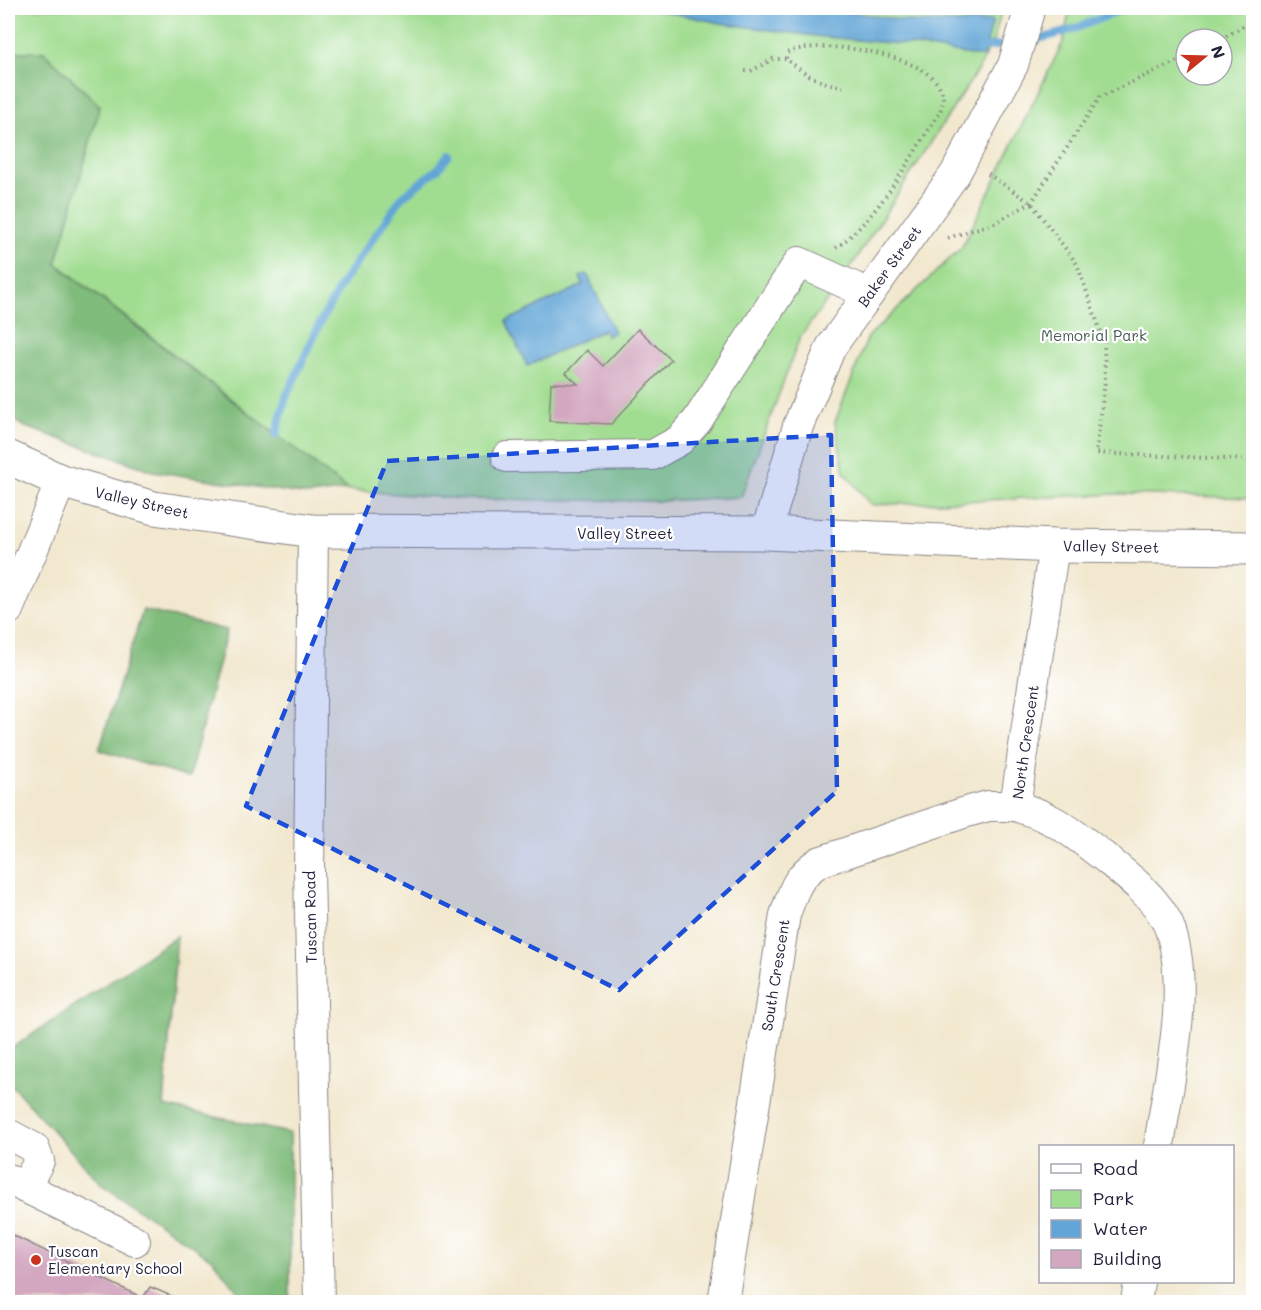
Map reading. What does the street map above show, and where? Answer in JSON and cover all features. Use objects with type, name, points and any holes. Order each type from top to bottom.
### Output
[{"type":"main road","name":"Valley Street","points":[[8,457],[61,481],[154,508],[313,531],[766,533],[1054,546],[1254,548]]},
{"type":"street","name":"Baker Street","points":[[766,533],[798,426],[831,347],[955,174],[1013,65],[1029,13]]},
{"type":"street","points":[[507,457],[653,456],[680,440],[697,421],[799,262],[869,294]]},
{"type":"street","points":[[8,610],[61,481]]},
{"type":"street","name":"Tuscan Road","points":[[313,531],[309,872],[319,1302]]},
{"type":"street","name":"North Crescent","points":[[1054,546],[1015,806],[1048,818],[1076,834],[1125,874],[1153,901],[1167,923],[1176,952],[1179,982],[1178,1015],[1159,1145]]},
{"type":"street","name":"South Crescent","points":[[723,1302],[785,915],[794,888],[804,872],[819,862],[963,813],[988,806],[1015,806]]},
{"type":"street","points":[[8,1134],[34,1148],[39,1161],[16,1184],[135,1241]]},
{"type":"street","points":[[1136,1302],[1139,1283]]},
{"type":"path","points":[[1234,32],[1254,20]]},
{"type":"path","points":[[786,59],[787,53],[795,48],[815,46],[899,58],[927,73],[939,89],[943,101],[943,107],[873,215],[824,257],[799,262]]},
{"type":"path","points":[[745,71],[751,71],[773,59],[786,59],[806,75],[822,83],[843,87]]},
{"type":"path","points":[[948,238],[994,223],[1031,203],[1100,97],[1174,63]]},
{"type":"path","points":[[988,174],[1031,203],[1077,264],[1104,341],[1105,381],[1096,453],[1254,459]]},
{"type":"highlighted area","points":[[831,435],[837,791],[619,990],[246,806],[387,461]]},
{"type":"green space","points":[[8,8],[1002,8],[994,39],[979,68],[845,276],[800,337],[741,497],[659,501],[465,499],[348,490],[56,263],[100,106],[44,52],[8,52]]},
{"type":"green space","name":"Memorial Park","points":[[1070,8],[1253,8],[1253,498],[1119,494],[871,505],[844,472],[835,422],[868,337],[962,247],[1063,42]]},
{"type":"green space","points":[[8,52],[44,52],[100,106],[56,264],[348,490],[309,495],[153,471],[23,426],[8,416]]},
{"type":"green space","points":[[143,610],[227,630],[189,778],[99,750]]},
{"type":"green space","points":[[177,936],[164,1106],[290,1133],[290,1302],[243,1302],[244,1300],[213,1260],[102,1185],[8,1081],[8,1051]]},
{"type":"water","points":[[648,8],[828,8],[914,22],[963,23],[993,20],[983,57],[909,45],[815,36],[720,23]]},
{"type":"water","points":[[587,274],[614,332],[607,336],[604,330],[527,366],[506,321],[583,285],[580,277]]},
{"type":"building","points":[[638,329],[671,360],[611,424],[549,421],[551,383],[578,384],[566,373],[587,350],[603,366]]},
{"type":"building","name":"Tuscan Elementary School","points":[[8,1233],[143,1298],[150,1287],[186,1302],[8,1302]]},
{"type":"waterway","points":[[1028,41],[1066,32],[1125,8]]},
{"type":"waterway","points":[[978,48],[1013,44]]},
{"type":"waterway","points":[[276,435],[286,397],[321,321],[342,283],[402,197],[439,168],[449,155]]},
{"type":"place","name":"Tuscan Elementary School","points":[[36,1260]]}]
